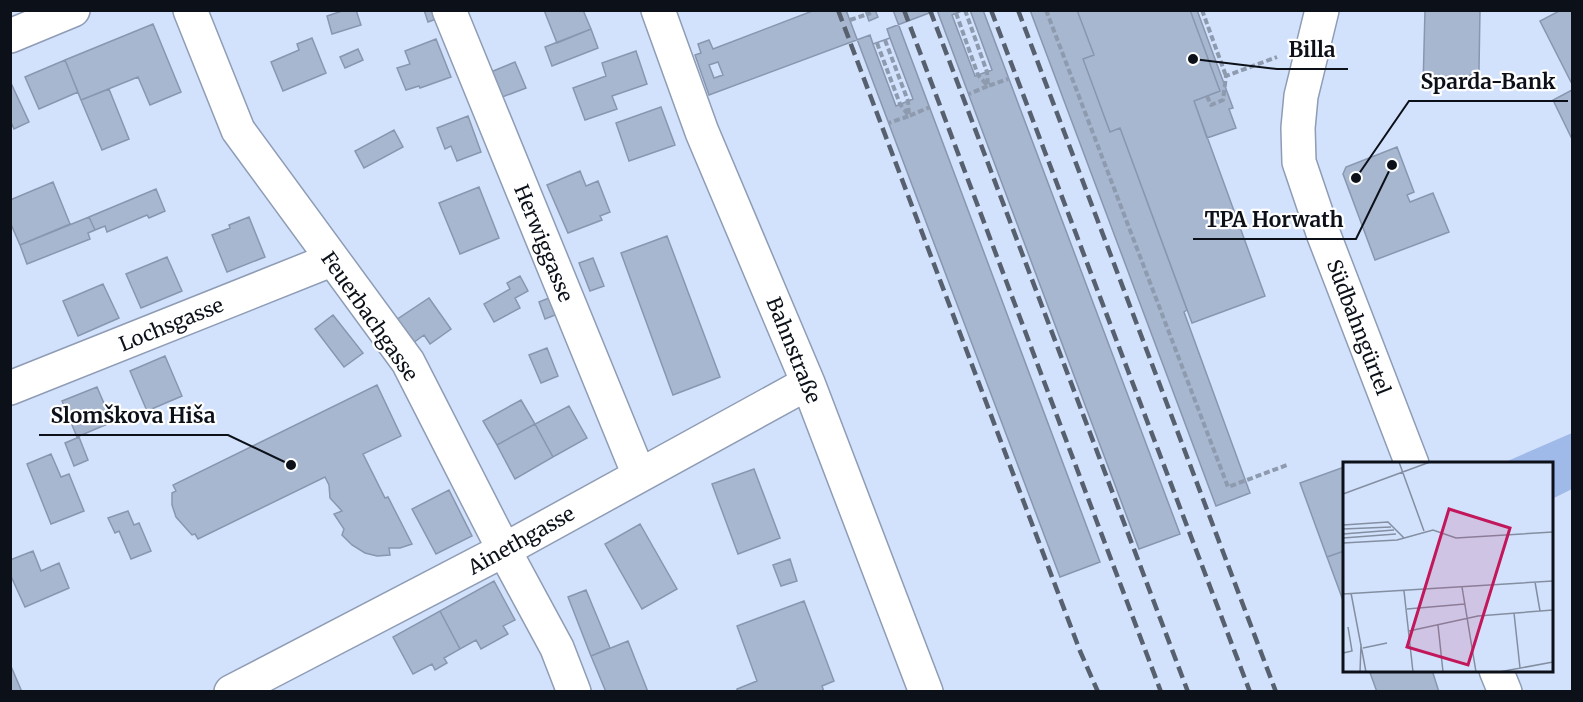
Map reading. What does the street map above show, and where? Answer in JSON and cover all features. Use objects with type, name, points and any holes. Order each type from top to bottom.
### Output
[{"type":"street","points":[[10,36],[73,10]]},
{"type":"street","name":"Feuerbachgasse","points":[[190,10],[238,130],[331,260],[408,362],[557,648],[574,692]]},
{"type":"street","name":"Herwiggasse","points":[[449,10],[639,475]]},
{"type":"street","name":"Bahnstraße","points":[[657,10],[702,132],[808,383],[926,692]]},
{"type":"street","name":"Südbahngürtel","points":[[1322,10],[1298,52],[1301,96],[1298,129],[1299,162],[1323,233],[1411,462]]},
{"type":"street","name":"Lochsgasse","points":[[10,388],[331,260]]},
{"type":"street","name":"Ainethgasse","points":[[231,692],[504,550],[808,383]]},
{"type":"street","points":[[1497,672],[1504,692]]},
{"type":"path","points":[[966,10],[987,72],[988,86]]},
{"type":"path","points":[[1046,10],[1228,487],[1287,465]]},
{"type":"path","points":[[1202,10],[1226,76],[1224,100],[1211,105],[1208,96]]},
{"type":"path","points":[[850,20],[871,13]]},
{"type":"path","points":[[956,13],[978,75],[988,86]]},
{"type":"path","points":[[885,40],[908,101],[909,116]]},
{"type":"path","points":[[877,43],[900,104],[909,116]]},
{"type":"path","points":[[1226,76],[1298,52]]},
{"type":"path","points":[[969,94],[1008,78]]},
{"type":"path","points":[[889,123],[930,107]]},
{"type":"shaded area","points":[[1572,433],[1572,489],[1553,498],[1553,462],[1505,462]]},
{"type":"building","points":[[345,10],[356,10],[361,25],[332,34],[327,16]]},
{"type":"building","points":[[424,10],[440,10],[442,17],[428,22]]},
{"type":"building","points":[[544,10],[583,10],[591,29],[557,43]]},
{"type":"building","points":[[815,10],[865,10],[869,21],[878,17],[875,10],[937,10],[887,29],[890,38],[873,44],[870,35],[709,95],[695,55],[701,53],[698,44],[709,40],[713,49]],"holes":[[[718,62],[723,75],[714,78],[709,65]]]},
{"type":"building","points":[[846,10],[893,10],[1100,562],[1060,577]],"holes":[[[890,38],[913,99],[896,106],[873,44]]]},
{"type":"building","points":[[937,10],[964,10],[952,15],[975,76],[992,70],[970,10],[983,10],[1180,534],[1139,549]]},
{"type":"building","points":[[1030,10],[1077,10],[1094,55],[1083,59],[1110,132],[1120,128],[1187,310],[1184,312],[1250,493],[1216,506]]},
{"type":"building","points":[[1077,10],[1190,10],[1220,91],[1194,101],[1265,296],[1192,323],[1120,128],[1110,132],[1083,59],[1094,55]]},
{"type":"building","points":[[1190,10],[1197,10],[1233,108],[1229,109],[1236,128],[1207,138],[1194,101],[1220,91]]},
{"type":"building","points":[[1425,10],[1480,10],[1479,70],[1448,88],[1423,87]]},
{"type":"building","points":[[1561,10],[1572,10],[1572,84],[1540,21]]},
{"type":"building","points":[[153,24],[181,92],[150,105],[138,77],[81,100],[65,60]]},
{"type":"building","points":[[591,29],[598,48],[552,66],[545,47]]},
{"type":"building","points":[[312,38],[326,73],[283,91],[271,62],[299,50],[297,44]]},
{"type":"building","points":[[436,39],[451,77],[420,88],[419,86],[406,90],[397,68],[410,64],[405,51]]},
{"type":"building","points":[[358,49],[363,60],[345,68],[340,57]]},
{"type":"building","points":[[636,51],[647,84],[612,96],[617,109],[585,120],[573,88],[606,76],[602,63]]},
{"type":"building","points":[[65,60],[78,92],[39,109],[25,77]]},
{"type":"building","points":[[515,62],[526,88],[497,99],[486,74]]},
{"type":"building","points":[[10,81],[29,122],[14,129],[10,120]]},
{"type":"building","points":[[109,89],[129,139],[102,150],[81,100]]},
{"type":"building","points":[[1572,90],[1572,139],[1553,100]]},
{"type":"building","points":[[661,107],[675,145],[629,161],[616,123]]},
{"type":"building","points":[[468,116],[481,152],[457,161],[451,146],[445,149],[437,128]]},
{"type":"building","points":[[394,130],[403,147],[364,168],[355,151]]},
{"type":"building","points":[[1397,147],[1414,192],[1407,195],[1410,202],[1433,193],[1449,232],[1375,260],[1343,174],[1346,167]]},
{"type":"building","points":[[580,171],[586,186],[598,181],[610,212],[600,216],[602,220],[568,233],[547,185]]},
{"type":"building","points":[[53,182],[70,224],[20,245],[10,222],[10,200]]},
{"type":"building","points":[[479,187],[499,238],[460,254],[439,203]]},
{"type":"building","points":[[156,189],[165,211],[149,218],[147,215],[107,232],[105,226],[95,230],[89,217]]},
{"type":"building","points":[[89,217],[95,230],[88,233],[90,239],[27,264],[20,245]]},
{"type":"building","points":[[249,217],[265,257],[227,272],[212,235]]},
{"type":"building","points":[[667,236],[720,377],[673,395],[621,253]]},
{"type":"building","points":[[167,257],[182,291],[141,308],[126,274]]},
{"type":"building","points":[[593,258],[604,286],[590,291],[579,263]]},
{"type":"building","points":[[520,276],[528,291],[515,298],[520,308],[494,322],[484,304],[510,289],[507,283]]},
{"type":"building","points":[[103,284],[119,318],[78,336],[63,301]]},
{"type":"building","points":[[554,296],[560,313],[545,319],[539,302]]},
{"type":"building","points":[[429,298],[451,329],[430,344],[424,335],[413,343],[396,320]]},
{"type":"building","points":[[333,315],[363,353],[344,367],[315,329]]},
{"type":"building","points":[[547,348],[558,376],[541,383],[529,355]]},
{"type":"building","points":[[165,356],[182,396],[147,411],[130,371]]},
{"type":"building","points":[[377,385],[401,436],[363,454],[412,544],[400,548],[389,548],[390,555],[377,556],[365,553],[352,545],[342,535],[344,529],[334,514],[342,511],[330,498],[329,485],[325,477],[198,539],[176,517],[172,505],[172,493],[176,491],[173,485]]},
{"type":"building","points":[[97,387],[112,422],[77,437],[62,401]]},
{"type":"building","points":[[521,400],[535,424],[497,445],[483,421]]},
{"type":"building","points":[[569,406],[587,438],[553,457],[535,424]]},
{"type":"building","points":[[535,424],[553,457],[515,479],[497,445]]},
{"type":"building","points":[[79,437],[88,460],[74,466],[65,443]]},
{"type":"building","points":[[51,454],[61,477],[69,474],[84,511],[51,524],[27,464]]},
{"type":"building","points":[[1343,467],[1343,551],[1327,557],[1300,483]]},
{"type":"building","points":[[754,469],[780,538],[738,554],[712,484]]},
{"type":"building","points":[[449,490],[472,536],[436,554],[412,509]]},
{"type":"building","points":[[128,511],[134,525],[139,523],[151,551],[131,559],[119,531],[115,533],[108,518]]},
{"type":"building","points":[[640,524],[677,589],[642,609],[605,544]]},
{"type":"building","points":[[33,551],[41,571],[59,563],[69,588],[25,607],[10,574],[10,560]]},
{"type":"building","points":[[1343,551],[1343,600],[1327,557]]},
{"type":"building","points":[[790,559],[797,581],[781,586],[773,565]]},
{"type":"building","points":[[494,581],[515,620],[503,626],[508,634],[481,649],[476,640],[460,649],[440,611]]},
{"type":"building","points":[[586,590],[610,648],[591,656],[568,597]]},
{"type":"building","points":[[804,601],[834,681],[822,686],[824,692],[737,692],[737,689],[757,681],[737,626]]},
{"type":"building","points":[[440,611],[460,649],[444,658],[447,663],[435,670],[432,664],[413,674],[393,637]]},
{"type":"building","points":[[628,641],[648,692],[606,692],[591,656]]},
{"type":"building","points":[[10,664],[22,692],[10,692]]},
{"type":"building","points":[[1370,672],[1433,672],[1439,692],[1377,692]]},
{"type":"railway","points":[[838,10],[1080,651],[1098,692]]},
{"type":"railway","points":[[904,10],[1161,692]]},
{"type":"railway","points":[[930,10],[1188,692]]},
{"type":"railway","points":[[991,10],[1250,692]]},
{"type":"railway","points":[[1018,10],[1276,692]]},
{"type":"place","name":"Billa","points":[[1193,59]]},
{"type":"place","name":"TPA Horwath","points":[[1392,165]]},
{"type":"place","name":"Sparda-Bank","points":[[1356,178]]},
{"type":"place","name":"Slomškova Hiša","points":[[291,465]]}]
